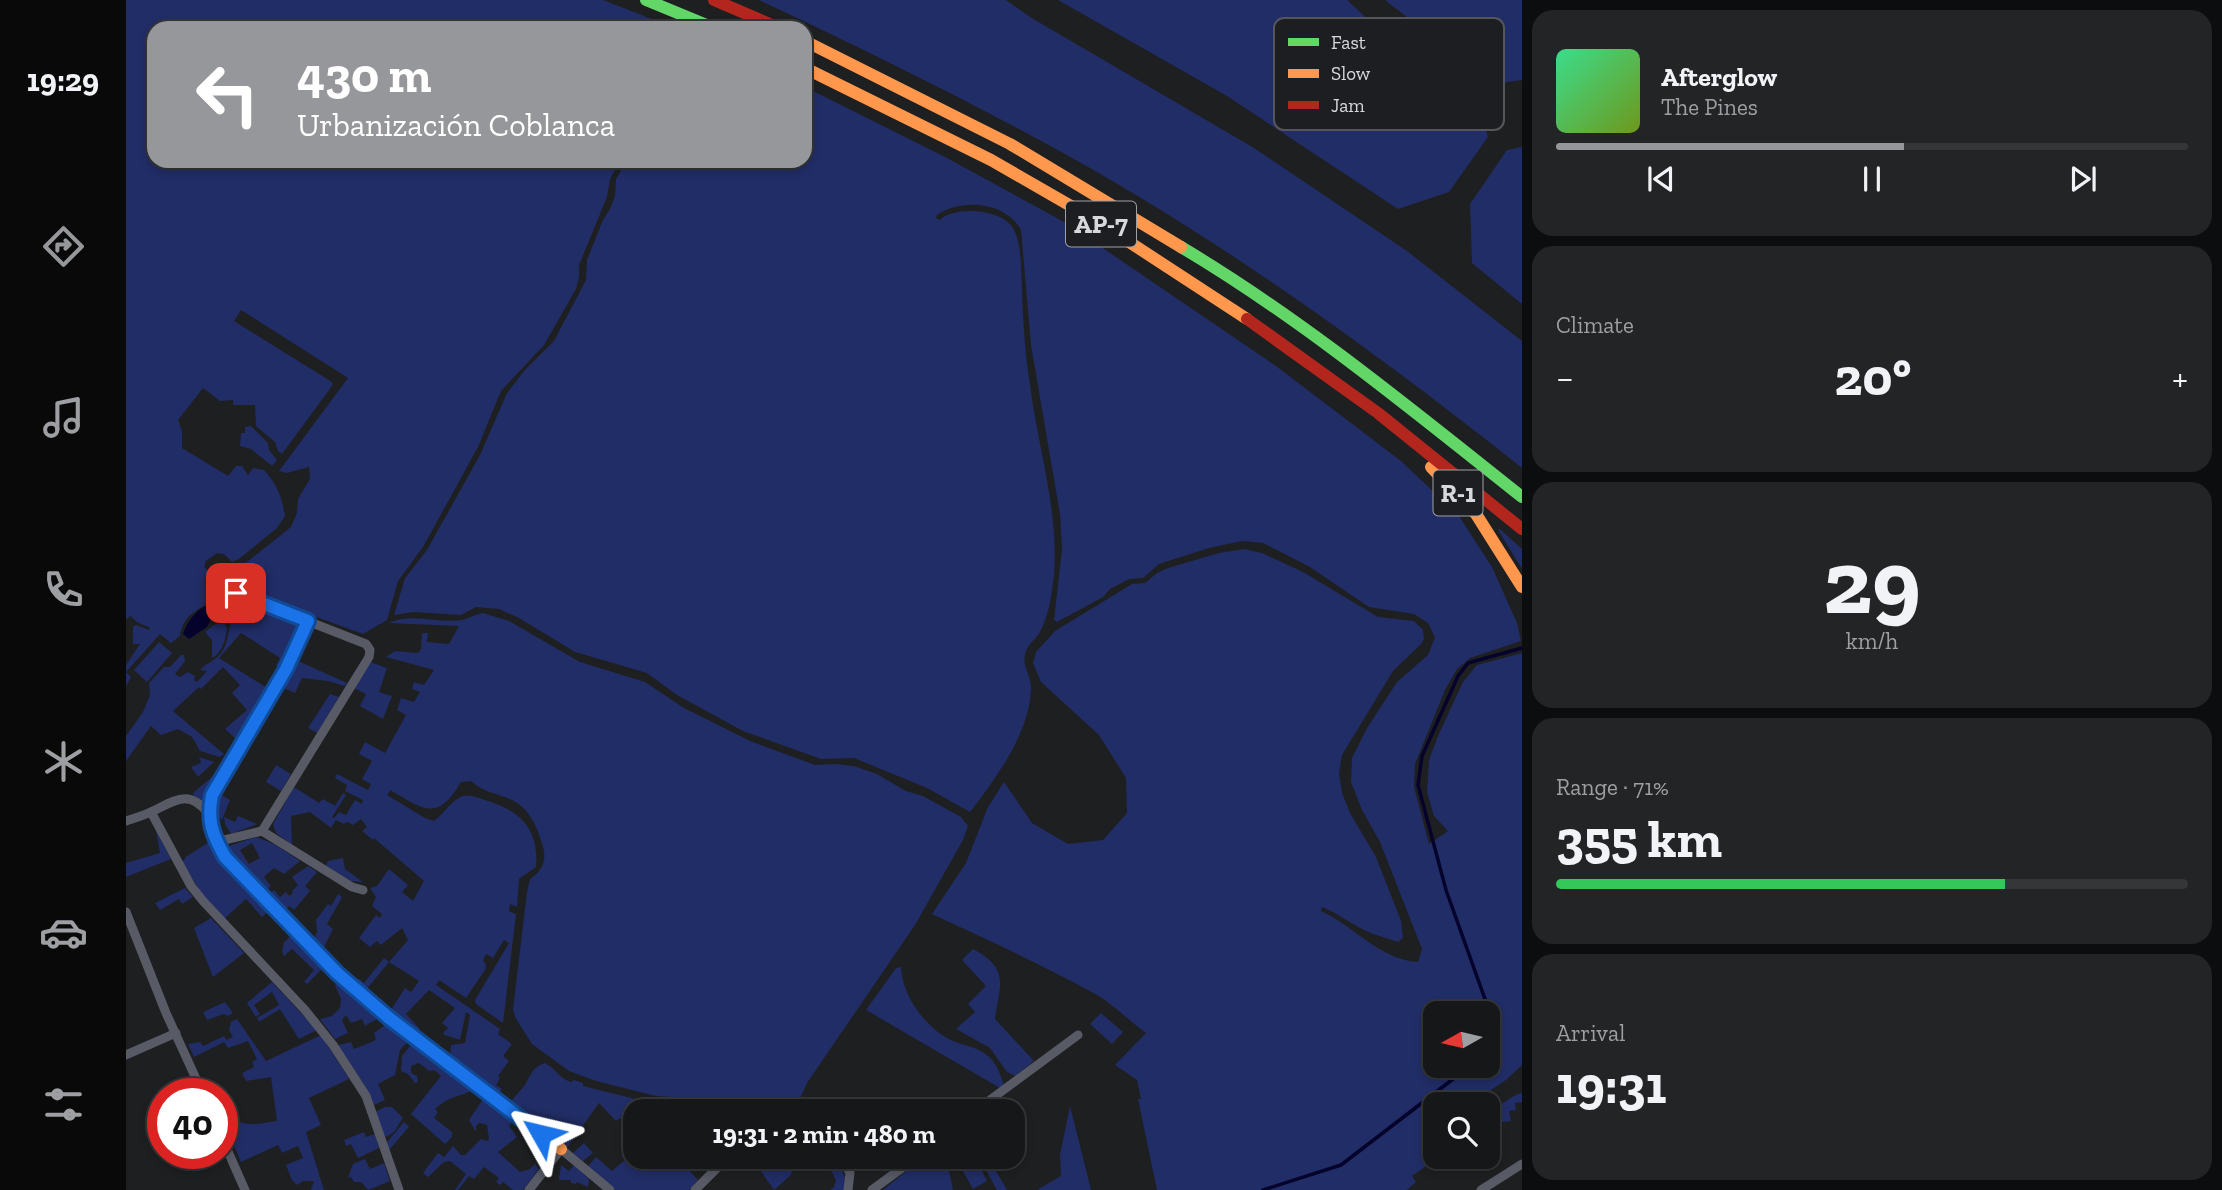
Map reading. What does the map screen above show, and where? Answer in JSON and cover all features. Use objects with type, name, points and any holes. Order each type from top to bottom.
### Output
[{"type":"main road","points":[[646,0],[697,21]]},
{"type":"main road","points":[[714,0],[763,21]]},
{"type":"main road","name":"AP-7","points":[[812,45],[1010,144],[1238,281],[1358,367],[1522,497]]},
{"type":"main road","name":"AP-7","points":[[812,71],[991,160],[1097,221],[1248,319],[1378,413],[1522,529]]},
{"type":"main road","points":[[1358,367],[1380,372],[1522,482]]},
{"type":"main road","name":"R-1","points":[[1378,413],[1387,430],[1455,490],[1476,514],[1522,587]]},
{"type":"main road","points":[[308,621],[286,669],[212,795],[208,813],[216,842],[225,857],[337,973],[389,1018],[561,1149]]},
{"type":"street","points":[[216,842],[262,831],[369,657],[370,650],[366,644],[236,593]]},
{"type":"street","points":[[126,821],[179,798],[193,799],[208,813]]},
{"type":"street","points":[[151,812],[202,901],[305,1010],[333,1045],[366,1096],[399,1190]]},
{"type":"street","points":[[262,831],[352,887],[363,890]]},
{"type":"street","points":[[126,912],[196,1078]]},
{"type":"street","points":[[126,1055],[176,1033]]},
{"type":"street","points":[[991,1099],[1078,1035]]},
{"type":"street","points":[[529,1190],[561,1149],[610,1190]]},
{"type":"street","points":[[1481,1190],[1522,1164]]},
{"type":"street","points":[[236,1169],[245,1190]]},
{"type":"street","points":[[695,1190],[716,1169]]},
{"type":"street","points":[[848,1169],[850,1173],[848,1190]]},
{"type":"street","points":[[872,1190],[901,1169]]},
{"type":"shaded area","points":[[126,0],[603,0],[657,21],[147,21],[147,168],[616,168],[579,265],[576,289],[544,345],[501,391],[478,447],[423,547],[398,581],[387,620],[363,634],[253,594],[236,578],[237,570],[291,527],[297,513],[298,499],[310,479],[309,467],[287,473],[279,471],[348,378],[241,310],[234,321],[332,382],[332,386],[282,454],[275,442],[256,426],[255,405],[233,405],[233,400],[220,401],[203,388],[178,420],[182,431],[182,448],[228,476],[236,466],[242,466],[248,475],[253,468],[264,470],[278,491],[285,516],[277,528],[239,559],[232,562],[224,554],[217,553],[206,561],[204,567],[212,574],[205,582],[218,598],[189,616],[180,636],[171,643],[160,634],[126,672],[126,665],[140,644],[133,644],[133,627],[136,625],[149,630],[150,628],[130,616],[126,620]]},
{"type":"shaded area","points":[[759,0],[1006,0],[1030,17],[1254,148],[1407,251],[1522,341],[1522,468],[1354,340],[1177,220],[983,110],[812,25],[812,21],[803,21]]},
{"type":"shaded area","points":[[1058,0],[1347,0],[1367,18],[1274,18],[1274,127],[1227,96]]},
{"type":"shaded area","points":[[1385,0],[1522,0],[1522,80],[1504,82],[1504,18],[1408,18]]},
{"type":"shaded area","points":[[812,90],[947,158],[1066,223],[1276,366],[1401,461],[1459,516],[1492,567],[1517,623],[1521,641],[1470,658],[1457,669],[1445,690],[1415,764],[1414,787],[1429,844],[1448,831],[1434,816],[1427,792],[1429,760],[1463,682],[1477,665],[1522,653],[1522,1065],[1488,1092],[1423,1092],[1423,1168],[1412,1176],[1416,1182],[1407,1190],[1157,1190],[1138,1099],[1141,1099],[1137,1080],[1115,1065],[1146,1033],[1099,996],[932,914],[966,863],[988,807],[1004,782],[1032,823],[1068,844],[1103,840],[1127,813],[1126,778],[1099,735],[1041,682],[1033,663],[1036,652],[1055,631],[1132,584],[1145,583],[1168,568],[1219,553],[1244,549],[1262,553],[1303,572],[1378,617],[1414,621],[1423,630],[1424,639],[1421,644],[1393,671],[1342,755],[1339,773],[1342,793],[1350,813],[1376,857],[1401,921],[1403,938],[1398,942],[1364,930],[1322,907],[1321,911],[1379,949],[1404,960],[1418,962],[1422,949],[1380,842],[1362,810],[1351,782],[1352,758],[1367,728],[1397,682],[1428,655],[1435,637],[1428,623],[1414,614],[1369,607],[1310,567],[1263,543],[1242,541],[1159,564],[1143,578],[1129,579],[1110,589],[1103,597],[1057,622],[1054,620],[1062,549],[1060,514],[1031,345],[1021,230],[1005,213],[994,208],[971,205],[947,210],[936,218],[940,220],[947,215],[968,211],[992,214],[1010,224],[1015,232],[1021,260],[1028,373],[1051,503],[1054,575],[1046,618],[1025,654],[1031,690],[1024,723],[1010,755],[970,812],[927,788],[854,758],[821,759],[743,731],[677,695],[647,673],[575,652],[499,609],[476,607],[461,615],[414,612],[394,615],[405,578],[427,550],[480,455],[507,393],[524,371],[554,341],[586,280],[587,260],[615,196],[616,179],[622,168],[812,168]]},
{"type":"shaded area","points":[[1278,130],[1486,130],[1488,137],[1449,192],[1398,209]]},
{"type":"shaded area","points":[[1522,147],[1522,304],[1472,263],[1470,204],[1507,150]]},
{"type":"shaded area","points":[[251,426],[268,443],[269,450],[277,460],[272,466],[251,449],[240,446],[241,433],[245,433],[245,427]]},
{"type":"shaded area","points":[[1498,530],[1522,549],[1522,569]]},
{"type":"shaded area","points":[[212,603],[217,607],[207,627],[189,639],[183,634],[188,624],[198,611]]},
{"type":"shaded area","points":[[250,605],[294,619],[298,629],[282,669],[276,665],[280,658],[241,633],[219,658],[269,689],[237,740],[225,729],[247,710],[232,693],[240,685],[223,667],[173,711],[224,754],[220,757],[200,751],[192,737],[178,729],[161,735],[151,726],[126,761],[126,736],[143,712],[150,695],[149,683],[164,667],[170,667],[181,655],[184,655],[185,661],[175,674],[180,677],[188,672],[195,676],[194,680],[197,682],[207,671],[200,670],[222,652],[233,617],[242,607]]},
{"type":"shaded area","points":[[483,613],[509,621],[580,662],[645,682],[684,708],[750,741],[815,765],[854,766],[877,774],[961,817],[968,826],[963,840],[915,925],[807,1083],[800,1099],[656,1096],[596,1081],[569,1071],[532,1044],[513,1009],[527,892],[530,879],[538,873],[542,865],[543,847],[535,826],[522,807],[510,799],[480,788],[471,781],[461,782],[452,795],[437,808],[421,807],[390,790],[387,795],[434,821],[459,798],[477,797],[517,815],[525,823],[534,841],[536,867],[519,879],[517,907],[510,904],[509,911],[516,914],[503,1023],[476,1004],[475,1000],[509,943],[504,940],[493,958],[486,954],[483,960],[485,970],[466,998],[439,980],[436,985],[500,1029],[498,1034],[512,1044],[503,1056],[509,1061],[498,1076],[500,1078],[496,1085],[502,1089],[498,1094],[450,1058],[451,1045],[465,1043],[470,1015],[466,1012],[460,1040],[443,1033],[448,1028],[442,1023],[455,1008],[429,990],[406,1014],[420,1029],[416,1033],[389,1013],[405,988],[411,992],[419,981],[389,962],[408,940],[402,928],[381,945],[377,941],[370,947],[359,938],[376,915],[380,918],[382,914],[372,906],[376,897],[370,888],[377,886],[389,869],[408,885],[402,892],[413,901],[424,881],[362,831],[367,827],[361,819],[353,825],[336,820],[331,828],[310,812],[291,816],[292,845],[276,833],[273,824],[294,787],[319,803],[323,799],[335,806],[343,793],[346,795],[332,817],[334,818],[339,812],[346,815],[355,800],[362,804],[363,800],[345,791],[347,785],[335,778],[337,774],[368,790],[371,784],[362,779],[372,761],[359,754],[365,742],[385,753],[406,715],[397,710],[401,698],[414,702],[420,692],[412,689],[414,682],[424,685],[434,670],[386,657],[395,651],[418,653],[421,649],[422,633],[428,633],[427,642],[449,644],[459,626],[389,623],[398,620],[416,618],[453,621]]},
{"type":"shaded area","points":[[224,623],[227,628],[224,641],[221,649],[212,658],[212,640],[205,632],[214,625]]},
{"type":"shaded area","points":[[159,642],[172,653],[147,682],[134,670]]},
{"type":"shaded area","points":[[296,660],[347,683],[345,686],[302,678],[295,693],[281,687]]},
{"type":"shaded area","points":[[370,662],[387,668],[379,692],[392,696],[383,719],[360,706],[366,694],[354,688]]},
{"type":"shaded area","points":[[126,672],[131,677],[126,686]]},
{"type":"shaded area","points":[[330,694],[339,697],[317,733],[308,728]]},
{"type":"shaded area","points":[[199,757],[214,762],[198,777],[191,767],[201,763]]},
{"type":"shaded area","points":[[276,765],[291,774],[281,791],[266,782]]},
{"type":"shaded area","points":[[219,771],[207,804],[193,795],[194,792]]},
{"type":"shaded area","points":[[218,793],[230,800],[222,820],[215,813]]},
{"type":"shaded area","points":[[238,816],[257,824],[231,834],[224,817],[235,822]]},
{"type":"shaded area","points":[[156,831],[171,859],[126,877],[126,863],[160,853]]},
{"type":"shaded area","points":[[256,837],[274,844],[300,861],[284,874],[274,868],[264,877],[271,886],[265,891],[233,860],[226,847]],"holes":[[[252,843],[260,858],[249,864],[240,850]]]},
{"type":"shaded area","points":[[209,842],[216,842],[270,910],[262,917],[246,899],[224,919],[203,896],[182,862]]},
{"type":"shaded area","points":[[343,858],[345,869],[363,882],[351,881],[326,866],[328,861]]},
{"type":"shaded area","points":[[308,866],[317,872],[305,886],[310,891],[294,910],[289,906],[286,910],[304,932],[268,895],[274,890],[280,897],[286,892],[289,896],[298,885],[292,877]]},
{"type":"shaded area","points":[[185,888],[193,897],[182,904],[179,899],[160,910],[155,903]]},
{"type":"shaded area","points":[[338,894],[342,897],[327,924],[333,929],[322,951],[313,942],[317,932],[316,920],[328,904],[331,906]]},
{"type":"shaded area","points":[[211,918],[244,953],[213,977],[194,928]]},
{"type":"shaded area","points":[[291,936],[324,967],[307,984],[304,982],[314,970],[292,949],[284,956],[282,952],[284,942]]},
{"type":"shaded area","points":[[973,949],[993,963],[998,971],[1000,987],[995,1019],[1034,1061],[1015,1076],[1007,1072],[990,1048],[956,1029],[975,1012],[968,1004],[986,986],[962,960]]},
{"type":"shaded area","points":[[384,958],[389,962],[365,991],[354,982],[359,979],[364,983]]},
{"type":"shaded area","points":[[901,967],[906,989],[925,1020],[943,1036],[988,1056],[996,1065],[1004,1085],[1000,1088],[866,1010],[896,968]]},
{"type":"shaded area","points":[[339,981],[380,1017],[365,1026],[362,1019],[351,1023],[346,1015],[342,1020],[348,1033],[335,1039],[320,1019],[332,1016],[340,1008],[341,999],[335,985]]},
{"type":"shaded area","points":[[272,982],[317,1030],[299,1039],[280,1009],[259,1022],[257,1018],[279,1005],[272,992],[254,1005],[260,1014],[256,1017],[247,1003]]},
{"type":"shaded area","points":[[225,1002],[233,1013],[207,1020],[203,1012]]},
{"type":"shaded area","points":[[1101,1013],[1123,1032],[1112,1044],[1090,1024]]},
{"type":"shaded area","points":[[237,1019],[266,1061],[321,1035],[349,1079],[309,1098],[321,1125],[306,1132],[324,1190],[311,1190],[314,1181],[303,1181],[297,1185],[292,1180],[286,1165],[303,1158],[298,1146],[282,1153],[278,1145],[241,1162],[238,1155],[238,1121],[259,1124],[277,1121],[271,1077],[246,1081],[242,1073],[254,1067],[252,1062],[257,1059],[248,1041],[228,1048],[224,1042],[194,1057],[188,1044],[200,1042],[203,1046],[224,1036],[226,1040],[233,1037],[229,1030],[231,1022]]},
{"type":"shaded area","points":[[388,1023],[410,1039],[400,1050],[395,1075],[378,1084],[385,1100],[374,1105],[338,1045],[351,1042],[354,1049],[374,1041],[374,1033]]},
{"type":"shaded area","points":[[413,1042],[475,1088],[435,1109],[438,1112],[434,1118],[452,1132],[452,1137],[445,1144],[411,1114],[441,1076],[419,1063],[411,1066],[411,1073],[417,1076],[418,1082],[415,1083],[408,1074],[401,1071],[402,1056]]},
{"type":"shaded area","points":[[545,1063],[571,1082],[574,1080],[583,1083],[583,1086],[635,1099],[623,1099],[623,1121],[620,1118],[616,1121],[599,1103],[567,1148],[509,1104],[535,1069]]},
{"type":"shaded area","points":[[1522,1093],[1522,1102],[1515,1103],[1516,1110],[1509,1111],[1511,1121],[1502,1122],[1500,1105]]},
{"type":"shaded area","points":[[485,1096],[515,1119],[509,1126],[517,1137],[498,1152],[520,1172],[535,1164],[539,1169],[523,1190],[513,1190],[503,1182],[500,1185],[496,1182],[499,1178],[484,1167],[474,1179],[469,1176],[458,1190],[455,1190],[466,1174],[450,1161],[444,1162],[428,1177],[423,1173],[438,1153],[444,1157],[453,1146],[461,1155],[465,1155],[481,1139],[489,1139],[487,1125],[479,1123],[476,1132],[469,1120]]},
{"type":"shaded area","points":[[1070,1106],[1091,1190],[1037,1190],[1061,1176],[1060,1155]]},
{"type":"shaded area","points":[[392,1107],[403,1118],[394,1132],[386,1137],[375,1112]]},
{"type":"shaded area","points":[[404,1122],[409,1127],[389,1150],[387,1142]]},
{"type":"shaded area","points":[[524,1125],[552,1149],[543,1164],[535,1156],[541,1151],[521,1129]]},
{"type":"shaded area","points":[[364,1132],[366,1137],[375,1134],[379,1148],[358,1158],[351,1144],[346,1146],[344,1140]]},
{"type":"shaded area","points":[[584,1143],[593,1153],[583,1161],[573,1153]]},
{"type":"shaded area","points":[[596,1157],[612,1171],[623,1162],[623,1169],[688,1169],[698,1180],[689,1190],[616,1190],[588,1166]]},
{"type":"shaded area","points":[[365,1159],[370,1169],[384,1163],[390,1181],[368,1190],[361,1182],[348,1178],[353,1164]]},
{"type":"shaded area","points":[[561,1165],[569,1171],[574,1165],[589,1179],[588,1187],[577,1182],[571,1183],[571,1180],[559,1180]]},
{"type":"shaded area","points":[[759,1169],[791,1169],[791,1175],[774,1190]]},
{"type":"shaded area","points":[[842,1169],[845,1178],[844,1190],[830,1190],[836,1180],[831,1170]]},
{"type":"shaded area","points":[[909,1169],[948,1169],[953,1190],[883,1190]]},
{"type":"shaded area","points":[[962,1169],[981,1169],[987,1181],[973,1189]]},
{"type":"shaded area","points":[[986,1169],[995,1169],[1007,1190],[997,1190]]},
{"type":"waterway","points":[[1486,1001],[1446,890],[1418,785],[1422,756],[1458,676],[1468,663],[1522,648]]},
{"type":"waterway","points":[[1263,1190],[1341,1165],[1454,1078]]},
{"type":"traffic: fast","points":[[646,0],[697,21]]},
{"type":"traffic: fast","points":[[1181,247],[1313,335],[1522,497]]},
{"type":"traffic: fast","points":[[279,913],[241,875],[221,847],[211,814],[212,795],[287,669],[308,621]]},
{"type":"traffic: slow","points":[[812,45],[1010,144],[1181,247]]},
{"type":"traffic: slow","points":[[812,71],[991,160],[1097,221],[1247,319]]},
{"type":"traffic: slow","points":[[1431,467],[1476,514],[1522,587]]},
{"type":"traffic: slow","points":[[279,913],[337,973],[389,1018],[561,1149]]},
{"type":"traffic: jam","points":[[714,0],[763,21]]},
{"type":"traffic: jam","points":[[1247,319],[1378,413],[1522,529]]},
{"type":"route","points":[[236,593],[308,621],[286,669],[212,795],[208,813],[216,842],[225,857],[337,973],[389,1018],[541,1134]]}]
